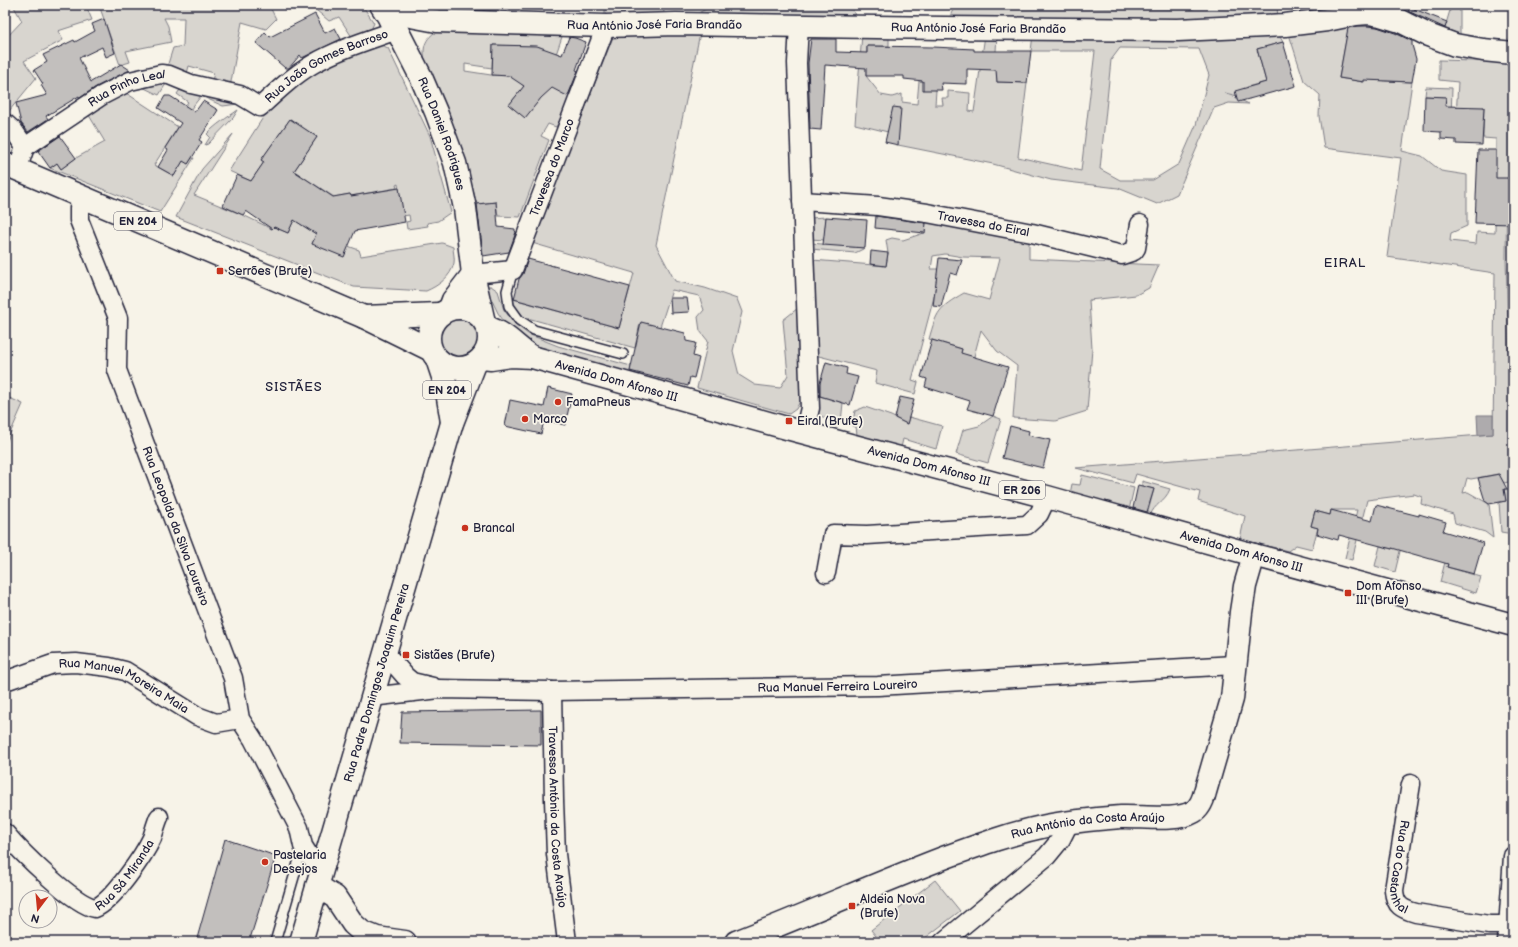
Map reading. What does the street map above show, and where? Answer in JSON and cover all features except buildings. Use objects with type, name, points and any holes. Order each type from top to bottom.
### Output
[{"type":"main road","name":"Rua António José Faria Brandão","points":[[392,24],[408,40],[422,28],[437,21],[606,26],[676,24],[1178,30],[1285,25],[1368,13],[1400,21],[1428,35],[1455,44],[1484,50],[1513,53]]},
{"type":"main road","name":"Rua Daniel Rodrigues","points":[[392,24],[421,77],[455,163],[465,208],[473,274],[486,323]]},
{"type":"main road","name":"EN 204","points":[[11,167],[364,317],[434,354],[444,364],[460,368],[468,367],[479,361],[489,344],[486,323],[476,312],[468,308],[459,307],[445,311],[364,317]]},
{"type":"main road","points":[[445,311],[473,274]]},
{"type":"main road","name":"EN 204","points":[[434,354],[428,335],[430,327],[445,311]]},
{"type":"main road","name":"Avenida Dom Afonso III","points":[[486,323],[517,347],[532,356],[804,433],[1047,497],[1254,556],[1513,625]]},
{"type":"main road","name":"Rua Padre Domingos Joaquim Pereira","points":[[434,354],[446,386],[452,423]]},
{"type":"main road","name":"Avenida Dom Afonso III","points":[[479,361],[511,356],[532,356]]},
{"type":"main road","name":"Rua Padre Domingos Joaquim Pereira","points":[[301,942],[371,697],[452,423],[479,361]]},
{"type":"main road","name":"Rua António da Costa Araújo","points":[[744,940],[916,868],[993,840],[1035,828],[1070,821],[1122,817],[1173,817],[1188,815],[1194,811],[1201,803],[1205,792],[1232,699],[1234,665],[1245,586],[1254,556]]},
{"type":"main road","points":[[320,877],[361,937],[405,942]]},
{"type":"street","name":"Rua João Gomes Barroso","points":[[260,107],[276,91],[312,64],[350,47],[392,24]]},
{"type":"street","points":[[799,25],[797,63],[810,408],[804,433]]},
{"type":"street","name":"Travessa do Marco","points":[[513,270],[606,26]]},
{"type":"street","name":"Rua Pinho Leal","points":[[26,147],[101,96],[130,81],[160,74],[169,75],[191,84],[240,95],[260,107]]},
{"type":"street","points":[[5,123],[14,131],[26,147],[11,167]]},
{"type":"street","name":"Rua Leopoldo da Silva Loureiro","points":[[83,197],[79,208],[79,220],[118,318],[117,370],[233,678],[240,719],[253,739],[299,828],[303,846],[320,877]]},
{"type":"street","name":"Travessa do Eiral","points":[[802,201],[878,206],[927,213],[1032,233],[1122,255],[1134,251],[1136,248],[1140,224]]},
{"type":"street","points":[[473,274],[513,270]]},
{"type":"street","points":[[826,573],[833,534],[874,535],[1027,525],[1039,514],[1047,497]]},
{"type":"street","name":"Rua Manuel Ferreira Loureiro","points":[[385,653],[412,682],[439,689]]},
{"type":"street","name":"Rua Manuel Moreira Maia","points":[[5,681],[53,664],[76,662],[109,667],[125,671],[197,716],[216,723],[240,719]]},
{"type":"street","name":"Rua Manuel Ferreira Loureiro","points":[[371,697],[439,689],[552,691],[878,686],[1234,665]]},
{"type":"street","name":"Travessa António da Costa Araújo","points":[[552,691],[556,854],[567,942]]},
{"type":"street","name":"Rua do Castanhal","points":[[1411,784],[1394,890],[1394,898],[1398,906],[1416,913],[1489,925],[1509,930]]},
{"type":"street","name":"Rua Sá Miranda","points":[[5,833],[16,846],[45,873],[84,904],[95,908],[106,902],[139,862],[152,838],[158,818]]},
{"type":"street","points":[[942,942],[1047,856],[1061,839],[1070,821]]},
{"type":"street","points":[[303,846],[332,837]]},
{"type":"street","points":[[1509,930],[1513,856]]},
{"type":"lane","points":[[513,270],[507,291],[509,306],[518,320],[534,330],[623,354]]},
{"type":"lane","points":[[275,942],[303,846]]},
{"type":"shaded area","points":[[13,5],[96,5],[87,8],[92,20],[58,31],[63,40],[24,61],[36,78],[5,116],[5,39],[22,21]]},
{"type":"shaded area","points":[[99,5],[269,5],[276,19],[266,29],[242,22],[230,87],[211,84],[214,73],[189,66],[186,77],[167,67],[173,48],[183,46],[184,18],[164,18],[168,26],[171,42],[126,51],[130,62],[120,65]]},
{"type":"shaded area","points":[[310,5],[362,5],[374,23],[370,32],[354,40],[339,17],[329,21]]},
{"type":"shaded area","points":[[400,5],[484,5],[484,15],[405,9]]},
{"type":"shaded area","points":[[605,5],[665,5],[665,8],[662,17],[605,17]]},
{"type":"shaded area","points":[[709,5],[833,5],[853,10],[856,19],[692,16],[710,7]]},
{"type":"shaded area","points":[[955,5],[1193,9],[1199,5],[1277,5],[1278,20],[948,21]]},
{"type":"shaded area","points":[[1450,5],[1460,5],[1460,37],[1443,34],[1451,7]]},
{"type":"shaded area","points":[[1349,24],[1339,78],[1363,82],[1365,75],[1385,81],[1412,82],[1402,151],[1422,156],[1441,171],[1467,175],[1467,226],[1451,233],[1450,241],[1476,244],[1477,232],[1495,233],[1496,139],[1483,138],[1484,107],[1456,118],[1458,82],[1439,80],[1439,60],[1513,62],[1513,178],[1507,178],[1506,258],[1509,363],[1513,364],[1513,481],[1504,483],[1498,474],[1471,479],[1467,478],[1463,493],[1468,492],[1489,504],[1493,538],[1485,532],[1455,523],[1453,514],[1421,504],[1422,497],[1414,494],[1367,500],[1352,560],[1345,558],[1357,510],[1331,510],[1330,515],[1315,511],[1311,526],[1318,528],[1312,549],[1296,545],[1288,551],[1240,539],[1245,516],[1198,501],[1200,492],[1136,474],[1133,483],[1076,468],[1493,434],[1495,273],[1387,257],[1401,158],[1324,148],[1319,116],[1320,95],[1304,81],[1288,31]]},
{"type":"shaded area","points":[[440,29],[564,31],[553,63],[546,50],[540,47],[493,45],[492,68],[465,64],[465,71],[491,75],[516,76],[524,86],[509,105],[525,117],[553,86],[567,96],[581,72],[575,92],[556,127],[548,124],[541,136],[549,140],[520,217],[498,216],[496,202],[477,204],[465,162],[426,66],[424,54],[425,44],[430,36]]},
{"type":"shaded area","points":[[615,32],[700,33],[656,245],[675,281],[705,288],[737,299],[742,312],[733,351],[739,375],[755,385],[780,388],[788,375],[783,320],[798,308],[801,399],[796,409],[789,414],[697,388],[708,341],[700,331],[698,317],[704,310],[699,296],[672,290],[660,327],[640,323],[635,348],[524,317],[515,307],[513,299],[619,328],[634,273],[532,243]]},
{"type":"shaded area","points":[[1277,32],[1283,42],[1257,49],[1266,82],[1247,87],[1250,99],[1225,93],[1249,104],[1229,103],[1214,108],[1177,194],[1157,204],[1118,188],[1051,180],[993,164],[898,145],[888,132],[855,124],[862,34],[889,34],[889,46],[867,46],[866,76],[881,95],[892,97],[902,94],[902,102],[917,104],[919,81],[923,81],[936,90],[935,105],[943,105],[942,98],[948,98],[948,91],[970,93],[969,111],[974,112],[985,35],[997,35],[997,82],[1027,83],[1018,157],[1081,171],[1095,51],[1031,51],[1033,35]],"holes":[[[1120,48],[1199,49],[1209,75],[1196,125],[1179,164],[1153,180],[1120,180],[1100,169],[1111,60]]]},
{"type":"shaded area","points":[[379,44],[388,48],[430,136],[451,212],[438,221],[427,223],[428,226],[407,229],[406,222],[410,221],[409,215],[403,216],[398,184],[396,185],[397,188],[351,196],[350,194],[334,197],[294,171],[317,137],[290,119],[261,160],[264,162],[251,181],[229,171],[271,105],[321,66]]},
{"type":"shaded area","points":[[169,79],[159,95],[136,84]]},
{"type":"shaded area","points":[[184,84],[232,97],[238,104],[223,106],[201,96],[190,110],[185,106],[188,102],[177,94]]},
{"type":"shaded area","points":[[1426,87],[1452,88],[1451,118],[1445,117],[1446,97],[1425,96]]},
{"type":"shaded area","points":[[120,89],[178,127],[154,165],[174,176],[183,161],[188,164],[192,158],[194,158],[160,212],[50,168],[57,163],[61,169],[76,158],[105,142],[87,112]]},
{"type":"shaded area","points":[[238,110],[233,118],[208,144],[205,145],[210,137],[207,134],[210,130]]},
{"type":"shaded area","points":[[233,134],[194,195],[243,215],[272,229],[274,227],[288,233],[294,220],[316,234],[312,244],[348,246],[359,250],[361,256],[442,243],[453,247],[454,261],[450,273],[439,284],[426,291],[354,287],[176,217],[202,169]]},
{"type":"shaded area","points":[[826,217],[824,240],[811,239],[810,218]]},
{"type":"shaded area","points":[[926,219],[1029,240],[1029,259],[1159,265],[1149,288],[1136,295],[1089,300],[1092,349],[1087,411],[1055,421],[1013,418],[1017,366],[997,351],[981,330],[972,364],[959,360],[962,349],[929,339],[934,322],[940,311],[955,298],[964,293],[989,300],[1000,258],[963,257],[945,254],[933,256],[931,269],[938,269],[934,297],[912,380],[918,382],[915,394],[875,383],[877,371],[815,355],[812,260],[886,266],[888,253],[886,240],[892,238],[903,240],[924,233]]},
{"type":"shaded area","points":[[811,243],[865,248],[855,253],[811,249]]},
{"type":"shaded area","points":[[485,286],[491,286],[498,291],[504,310],[515,324],[528,334],[558,346],[631,366],[630,373],[548,350],[525,341],[511,331],[498,313]]},
{"type":"shaded area","points":[[463,320],[470,323],[476,329],[479,340],[478,348],[470,357],[463,360],[455,360],[448,357],[440,348],[439,336],[442,329],[451,321]]},
{"type":"shaded area","points":[[816,395],[843,403],[841,422],[816,415]]},
{"type":"shaded area","points":[[5,396],[23,404],[6,443],[5,442]]},
{"type":"shaded area","points":[[865,407],[891,416],[907,424],[909,417],[942,426],[936,449],[903,439],[901,448],[857,435],[856,427],[852,426],[855,411]]},
{"type":"shaded area","points":[[1477,415],[1493,415],[1493,434],[1478,435]]},
{"type":"shaded area","points":[[993,416],[1001,419],[988,463],[956,454],[963,430],[979,426]]},
{"type":"shaded area","points":[[1082,475],[1134,488],[1129,510],[1070,494],[1072,484],[1080,485]]},
{"type":"shaded area","points":[[1142,481],[1170,489],[1150,516],[1147,515],[1154,489],[1142,486]]},
{"type":"shaded area","points":[[1504,489],[1513,489],[1513,534],[1501,532],[1499,502],[1506,501]]},
{"type":"shaded area","points":[[1401,512],[1409,514],[1395,572],[1375,566],[1380,546],[1392,549]]},
{"type":"shaded area","points":[[1448,550],[1451,551],[1447,567],[1481,577],[1476,593],[1440,582]]},
{"type":"shaded area","points":[[935,880],[960,911],[920,942],[881,942],[871,930]]},
{"type":"place","name":"Serrões (Brufe)","points":[[220,271]]},
{"type":"place","name":"FamaPneus","points":[[558,402]]},
{"type":"place","name":"Marco","points":[[525,419]]},
{"type":"place","name":"Eiral (Brufe)","points":[[789,421]]},
{"type":"place","name":"Brancal","points":[[465,528]]},
{"type":"place","name":"Dom Afonso III (Brufe)","points":[[1348,593]]},
{"type":"place","name":"Sistães (Brufe)","points":[[406,655]]},
{"type":"place","name":"Pastelaria Desejos","points":[[265,862]]},
{"type":"place","name":"Aldeia Nova (Brufe)","points":[[852,906]]},
{"type":"district","name":"EIRAL","points":[[1345,262]]},
{"type":"district","name":"SISTÃES","points":[[294,386]]}]
